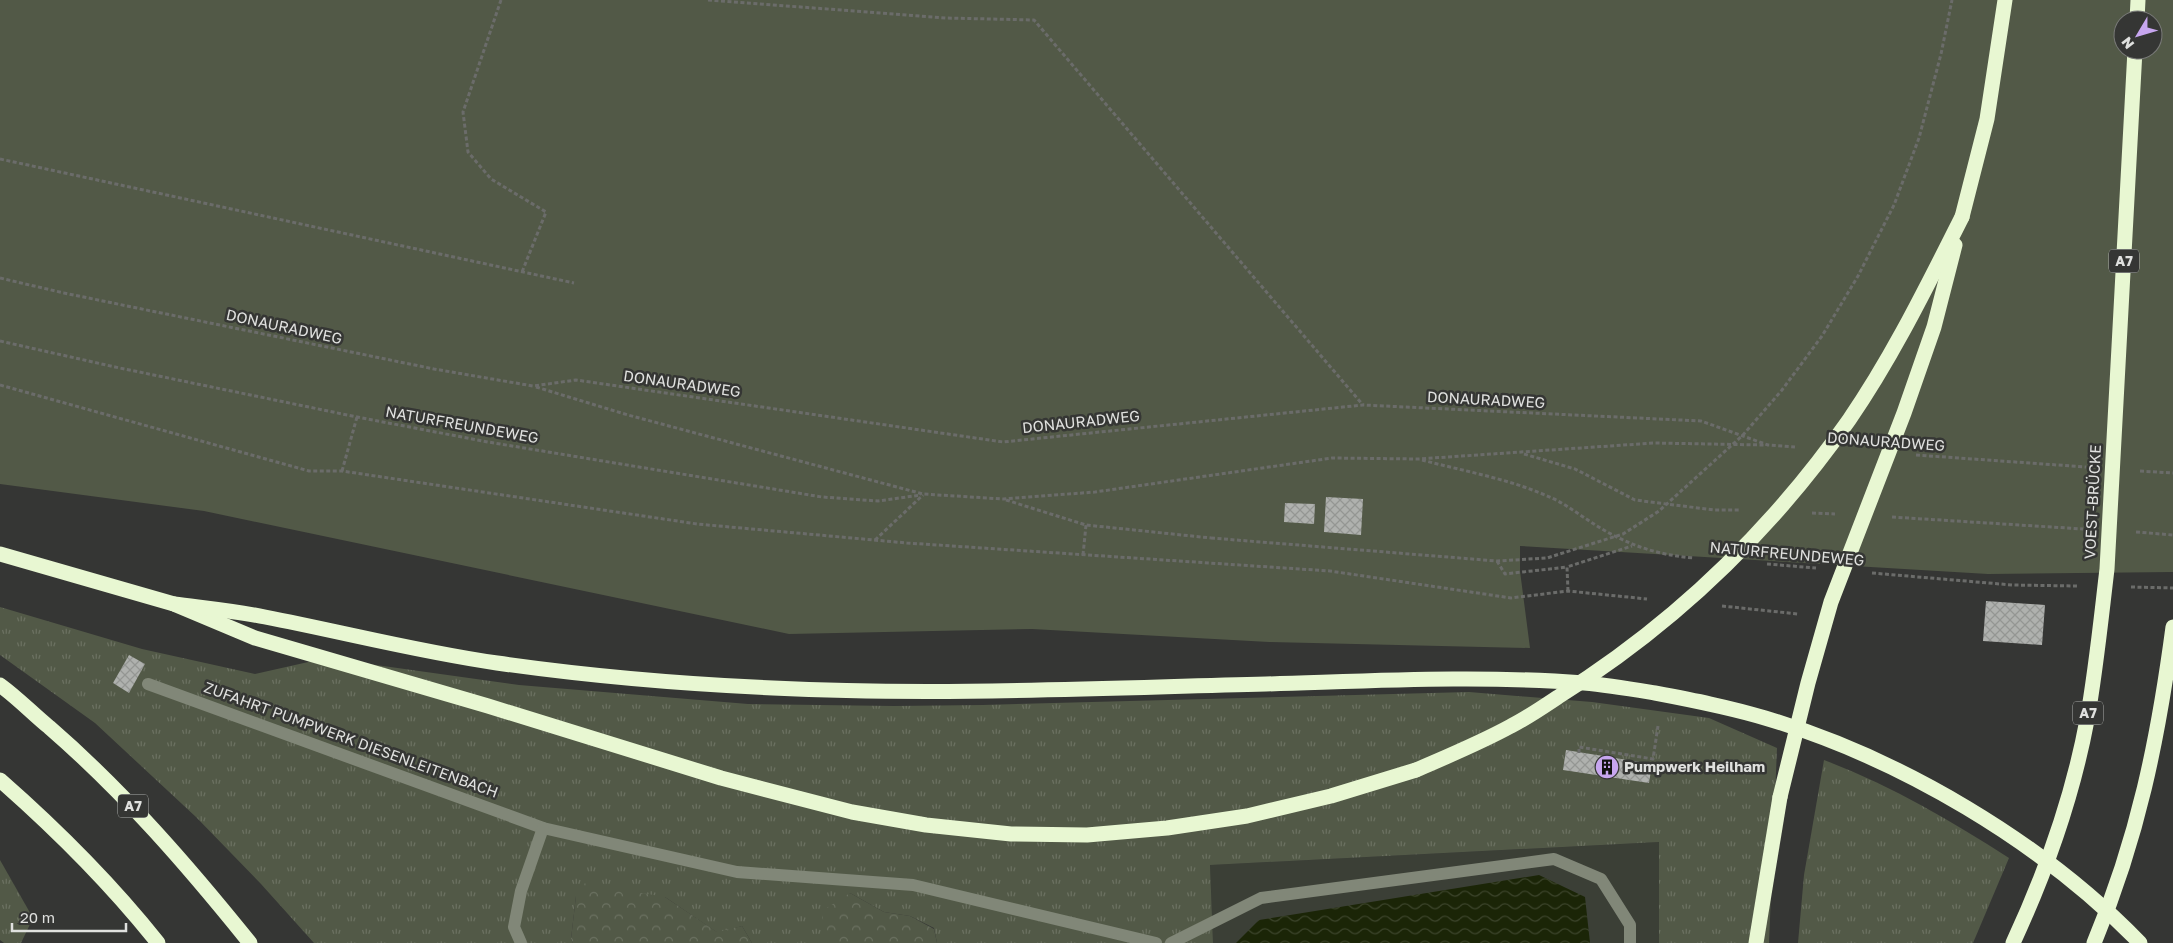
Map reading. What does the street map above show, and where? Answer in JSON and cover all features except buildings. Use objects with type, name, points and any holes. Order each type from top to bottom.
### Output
[{"type":"highway","points":[[1756,943],[1780,797],[1808,683],[1831,602],[1904,413],[1934,327],[1986,119],[2005,0]]},
{"type":"highway","name":"VOEST-BRÜCKE","points":[[2013,943],[2058,829],[2073,778],[2087,721],[2098,653],[2108,549],[2134,60]]},
{"type":"highway","points":[[0,554],[174,604],[255,638],[488,706],[722,778],[852,812],[926,826],[1011,834],[1087,836],[1167,828],[1247,816],[1331,796],[1416,770],[1511,726],[1599,672],[1664,623],[1738,555],[1801,485],[1850,419],[1900,337],[1962,217]]},
{"type":"highway","points":[[174,604],[260,616],[412,648],[495,663],[620,678],[774,688],[953,692],[1484,678],[1588,683],[1622,688],[1705,703],[1763,717],[1825,739],[1898,771],[1967,809],[2057,868],[2140,943]]},
{"type":"highway","points":[[2094,943],[2115,893],[2143,800],[2154,752],[2173,627]]},
{"type":"highway","name":"A7","points":[[0,685],[116,789],[175,852],[250,943]]},
{"type":"highway","points":[[0,780],[34,810],[98,874],[158,943]]},
{"type":"lane","name":"ZUFAHRT PUMPWERK DIESENLEITENBACH","points":[[148,684],[543,828],[738,872],[913,885],[1156,943]]},
{"type":"lane","points":[[521,943],[514,927],[521,891],[543,828]]},
{"type":"lane","points":[[1171,943],[1261,898],[1554,859],[1601,879],[1630,925],[1630,943]]},
{"type":"path","points":[[501,0],[462,112],[468,152],[491,179],[546,212],[522,272]]},
{"type":"path","points":[[708,0],[946,18],[1034,20],[1363,405]]},
{"type":"path","points":[[1003,499],[1086,525],[1211,538],[1497,561],[1547,558],[1623,534],[1659,511],[1743,435],[1782,390],[1822,336],[1858,276],[1894,205],[1920,138],[1942,54],[1952,0]]},
{"type":"path","points":[[0,159],[574,284]]},
{"type":"path","name":"DONAURADWEG","points":[[0,278],[64,293],[434,369],[533,386],[576,380],[1003,442],[1363,405],[1701,421],[1768,445],[1798,447]]},
{"type":"path","name":"NATURFREUNDEWEG","points":[[0,341],[115,367],[498,444],[822,497],[878,502],[924,494]]},
{"type":"path","points":[[0,385],[309,471],[342,471],[697,524],[874,540],[1330,571],[1511,598],[1568,591],[1655,600]]},
{"type":"path","points":[[533,386],[628,415],[924,494],[1003,499],[1095,492],[1332,458],[1418,459],[1654,444],[1768,445]]},
{"type":"path","points":[[342,471],[357,417]]},
{"type":"path","name":"DONAURADWEG","points":[[1906,454],[2094,467]]},
{"type":"path","name":"NATURFREUNDEWEG","points":[[1418,459],[1526,488],[1559,501],[1598,527],[1633,546],[1673,556],[1702,558]]},
{"type":"path","points":[[2134,470],[2173,473]]},
{"type":"path","points":[[874,540],[924,494]]},
{"type":"path","points":[[1083,555],[1086,525]]},
{"type":"path","points":[[1497,561],[1505,574],[1567,567],[1633,546]]},
{"type":"path","name":"NATURFREUNDEWEG","points":[[1760,563],[1818,568]]},
{"type":"path","points":[[1567,567],[1568,591]]},
{"type":"path","name":"NATURFREUNDEWEG","points":[[1866,572],[2012,585],[2078,586]]},
{"type":"path","points":[[2126,587],[2173,588]]},
{"type":"path","points":[[1713,605],[1800,614]]},
{"type":"path","points":[[1579,753],[1580,747],[1645,760],[1653,759],[1658,726]]},
{"type":"shaded area","points":[[1659,842],[1659,943],[1213,943],[1210,865]]},
{"type":"green space","points":[[0,0],[2173,0],[2173,572],[1988,574],[1520,546],[1520,571],[1530,648],[1269,642],[1032,629],[789,634],[204,511],[0,484]]},
{"type":"green space","points":[[0,607],[142,649],[255,674],[326,658],[519,685],[748,704],[983,705],[1469,692],[1592,702],[1709,718],[1777,748],[1769,943],[1659,943],[1659,842],[1210,865],[1213,943],[937,943],[934,928],[910,916],[884,912],[850,893],[824,943],[752,943],[742,926],[718,933],[665,897],[576,896],[571,939],[573,943],[314,943],[261,884],[196,817],[95,723],[0,655]]},
{"type":"green space","points":[[1824,760],[1919,804],[2009,858],[1973,943],[1798,943],[1804,875]]},
{"type":"green space","points":[[0,860],[33,918],[21,943],[4,943],[0,940]]},
{"type":"green space","points":[[585,883],[665,897],[717,932],[742,926],[752,943],[573,943],[571,939],[576,896]]},
{"type":"green space","points":[[850,893],[884,912],[910,916],[934,929],[937,943],[824,943],[822,911]]},
{"type":"water","points":[[1539,875],[1585,897],[1590,943],[1236,943],[1259,920]]},
{"type":"place","name":"Pumpwerk Heilham","points":[[1607,767]]}]
